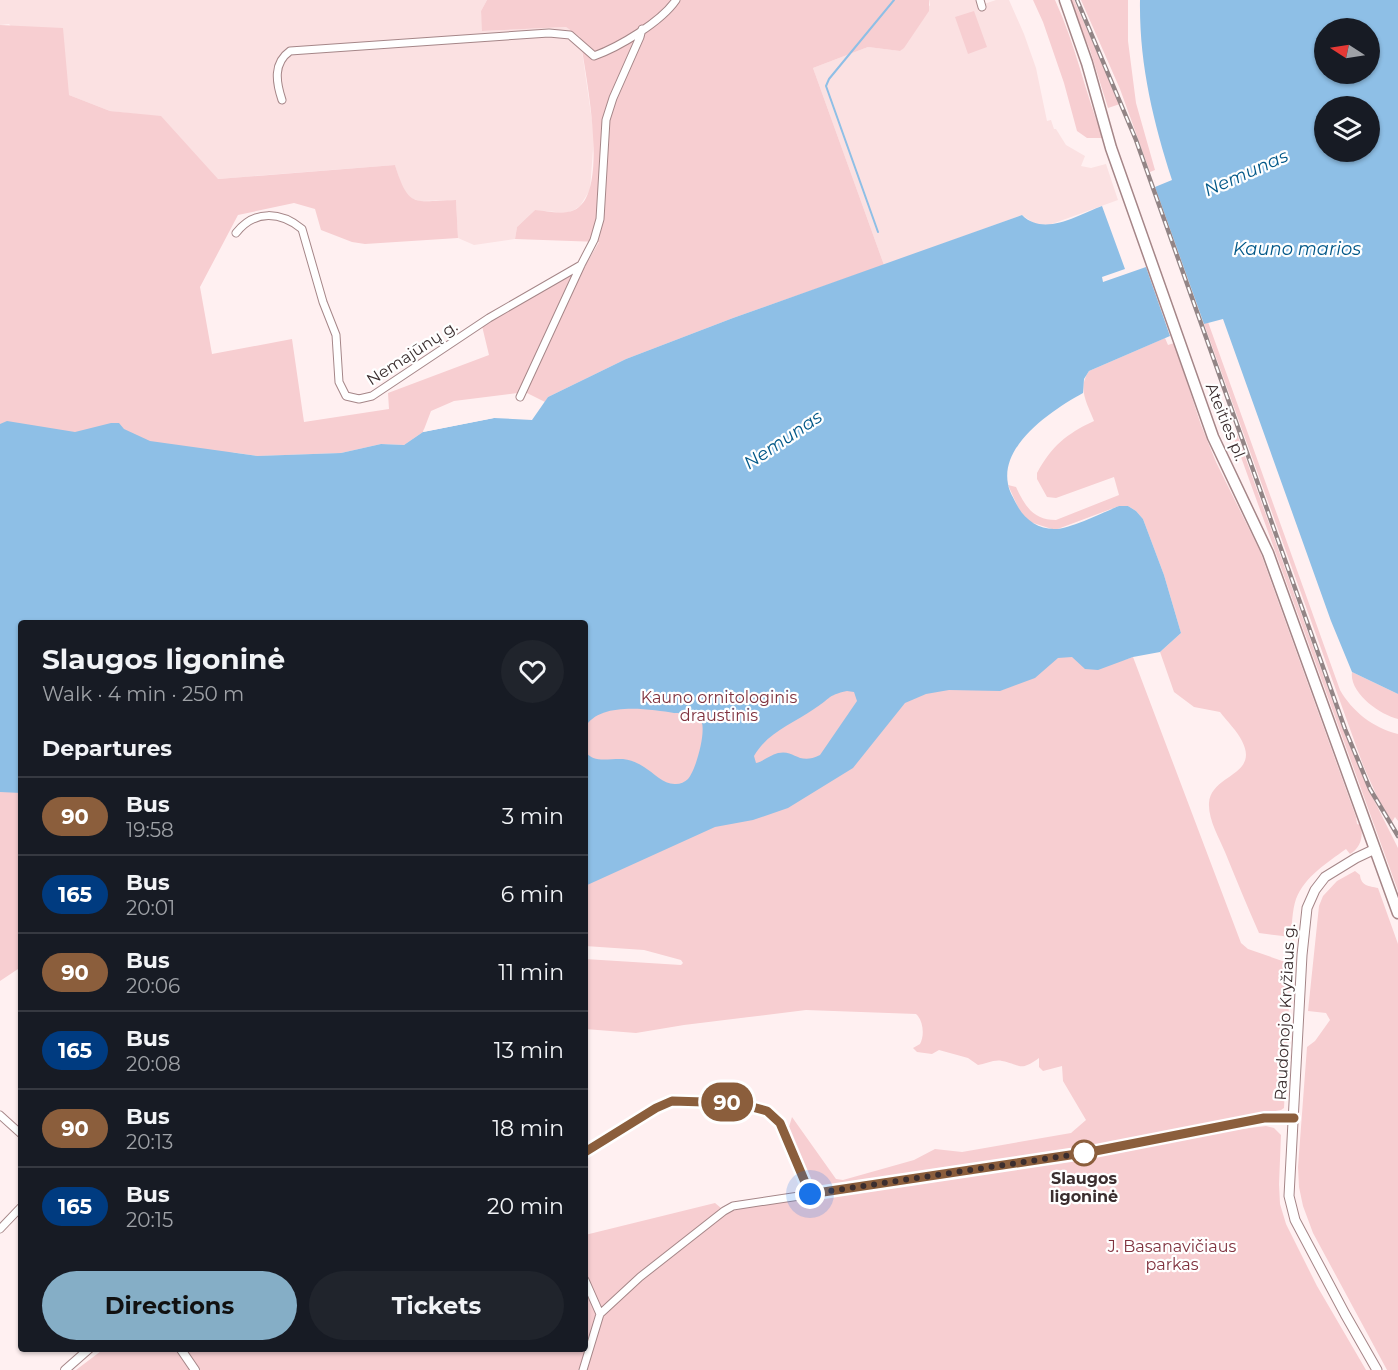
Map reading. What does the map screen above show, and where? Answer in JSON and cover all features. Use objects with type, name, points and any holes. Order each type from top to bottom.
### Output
[{"type":"main road","name":"Ateities pl.","points":[[1065,0],[1088,63],[1101,114],[1213,437],[1268,553],[1398,913]]},
{"type":"main road","name":"Raudonojo Kryžiaus g.","points":[[1375,849],[1325,877],[1315,890],[1307,908],[1288,1182],[1295,1220],[1377,1370]]},
{"type":"street","points":[[282,100],[278,88],[278,65],[282,57],[290,51],[549,33],[570,35],[594,56],[613,49],[662,16],[676,0]]},
{"type":"street","points":[[520,397],[594,240],[600,219],[604,135],[608,109],[642,29]]},
{"type":"street","name":"Nemajūnų g.","points":[[236,233],[243,224],[269,215],[281,216],[302,229],[323,302],[336,335],[339,382],[346,396],[358,399],[372,396],[489,318],[581,265]]},
{"type":"street","points":[[588,1150],[656,1108],[672,1101],[737,1103],[767,1111],[780,1123],[810,1194]]},
{"type":"street","points":[[0,1115],[18,1131]]},
{"type":"street","points":[[583,1370],[600,1314],[640,1277],[724,1210],[744,1203],[1090,1152],[1253,1120],[1277,1117],[1294,1118]]},
{"type":"street","points":[[0,1229],[18,1210]]},
{"type":"street","points":[[588,1287],[600,1314]]},
{"type":"street","points":[[65,1370],[85,1352]]},
{"type":"street","points":[[183,1352],[195,1370]]},
{"type":"shaded area","points":[[0,0],[487,0],[481,11],[483,31],[566,27],[580,37],[594,135],[590,190],[580,206],[566,213],[535,210],[517,227],[515,239],[474,245],[458,238],[456,200],[420,201],[410,198],[403,190],[395,165],[217,179],[161,117],[110,111],[69,95],[9,24],[0,25]]},
{"type":"shaded area","points":[[929,0],[975,0],[984,4],[996,0],[1009,0],[1036,68],[1047,121],[1051,120],[1054,129],[1066,145],[1085,156],[1081,166],[1091,168],[1106,164],[1118,200],[1049,225],[1035,224],[1022,215],[884,265],[813,68],[868,47],[900,51],[930,5]]},
{"type":"green space","name":"Kauno ornitologinis draustinis","points":[[487,0],[929,0],[929,11],[900,51],[868,47],[813,68],[884,265],[733,318],[626,359],[548,397],[545,402],[525,392],[454,401],[431,411],[423,432],[404,445],[381,444],[341,453],[257,456],[230,452],[1124,660],[1133,657],[1241,943],[1248,949],[1291,964],[1284,1108],[1126,1139],[1118,1144],[812,1191],[789,1127],[792,1117],[836,1179],[843,1180],[914,1160],[935,1149],[962,1152],[1071,1133],[1086,1120],[1063,1081],[1062,1066],[1043,1071],[1039,1067],[1039,1058],[1024,1066],[999,1061],[978,1065],[968,1058],[939,1050],[932,1054],[917,1052],[913,1048],[920,1044],[923,1032],[922,1024],[916,1014],[806,1010],[636,1033],[588,1029],[588,959],[681,965],[683,963],[681,960],[644,950],[588,946],[588,620],[18,620],[18,969],[0,981],[0,25],[63,28],[69,95],[110,111],[161,116],[218,179],[395,165],[409,196],[421,201],[456,200],[458,238],[365,244],[352,242],[321,230],[315,209],[294,203],[238,215],[200,287],[212,354],[292,339],[304,422],[389,409],[388,393],[489,355],[482,326],[585,266],[599,242],[515,239],[517,227],[535,210],[570,211],[580,206],[588,193],[593,174],[594,151],[590,99],[580,37],[566,27],[482,31],[481,11]]},
{"type":"green space","points":[[1033,0],[1055,0],[1069,34],[1103,138],[1087,138],[1077,131],[1064,83]]},
{"type":"green space","points":[[1069,0],[1074,0],[1120,104],[1108,108],[1090,50]]},
{"type":"green space","points":[[1081,0],[1128,0],[1128,41],[1136,103],[1155,170],[1150,172],[1120,89]]},
{"type":"green space","points":[[974,11],[987,47],[968,54],[955,17]]},
{"type":"green space","points":[[1208,322],[1340,690],[1364,718],[1380,728],[1398,734],[1398,821],[1395,817],[1392,822],[1379,801],[1363,765],[1204,324]]},
{"type":"green space","points":[[1165,338],[1168,345],[1174,343],[1201,425],[1216,462],[1260,551],[1357,824],[1361,825],[1362,834],[1357,848],[1350,854],[1346,849],[1331,859],[1305,883],[1300,891],[1294,908],[1291,937],[1259,933],[1212,822],[1209,803],[1212,793],[1240,768],[1245,761],[1246,753],[1240,737],[1220,712],[1194,707],[1174,692],[1160,652],[1181,633],[1164,575],[1143,519],[1128,506],[1119,506],[1055,530],[1030,522],[1022,516],[1008,485],[1016,487],[1023,500],[1036,515],[1056,520],[1119,495],[1114,477],[1056,498],[1047,497],[1037,479],[1037,473],[1048,455],[1061,442],[1094,421],[1083,390],[1085,377],[1089,371]]},
{"type":"green space","points":[[1237,434],[1340,722],[1366,784],[1398,848],[1398,891],[1233,435]]},
{"type":"green space","points":[[1352,672],[1398,694],[1398,719],[1375,708],[1360,695],[1352,680]]},
{"type":"green space","points":[[1355,871],[1364,883],[1378,888],[1398,944],[1398,1370],[1387,1370],[1313,1233],[1299,1187],[1298,1167],[1307,1047],[1315,1041],[1330,1020],[1326,1013],[1308,1011],[1319,906],[1323,896],[1337,881]]},
{"type":"green space","name":"J. Basanavičiaus parkas","points":[[1266,1126],[1274,1128],[1281,1135],[1280,1204],[1286,1224],[1317,1286],[1366,1370],[76,1370],[100,1352],[588,1352],[588,1234],[715,1203],[725,1213],[754,1205],[1078,1157],[1217,1132]]},
{"type":"water","name":"Kauno marios","points":[[1140,0],[1398,0],[1398,694],[1352,672],[1331,621],[1223,319],[1204,324],[1155,187],[1172,180],[1148,92],[1142,46]]},
{"type":"water","name":"Nemunas","points":[[1102,206],[1125,269],[1102,277],[1103,282],[1146,267],[1170,336],[1089,371],[1084,379],[1083,393],[1044,418],[1012,455],[1008,469],[1009,489],[1023,515],[1037,525],[1048,529],[1068,527],[1119,506],[1128,506],[1136,511],[1143,519],[1164,575],[1181,633],[1160,652],[1133,657],[1098,670],[1085,669],[1072,657],[1058,658],[1035,678],[1000,691],[949,690],[926,694],[905,703],[853,768],[788,808],[753,820],[715,827],[588,885],[588,755],[602,760],[632,761],[667,783],[679,784],[688,779],[691,774],[700,749],[703,730],[700,718],[695,715],[639,709],[613,710],[592,719],[588,724],[588,620],[18,620],[18,793],[0,792],[0,424],[7,421],[75,432],[119,423],[124,429],[150,441],[257,456],[341,453],[381,444],[404,445],[423,432],[494,418],[532,420],[548,397],[626,359],[733,318],[1022,215],[1040,224],[1072,219]],"holes":[[[847,691],[854,692],[857,701],[820,755],[807,759],[784,752],[756,763],[754,756],[766,741],[832,696]]]},
{"type":"pier","points":[[493,415],[520,415],[519,418],[494,418],[423,432],[424,429]]},
{"type":"waterway","points":[[878,232],[826,86],[829,79],[894,0]]},
{"type":"railway","points":[[1077,0],[1136,140],[1345,729],[1370,789],[1398,836]]},
{"type":"bus line","name":"90","points":[[588,1151],[656,1108],[672,1101],[737,1103],[767,1111],[780,1123],[810,1194],[1090,1152],[1264,1118],[1294,1118]]},
{"type":"place","name":"Slaugos ligoninė","points":[[1084,1153]]},
{"type":"route","points":[[810,1194],[1084,1153]]}]
